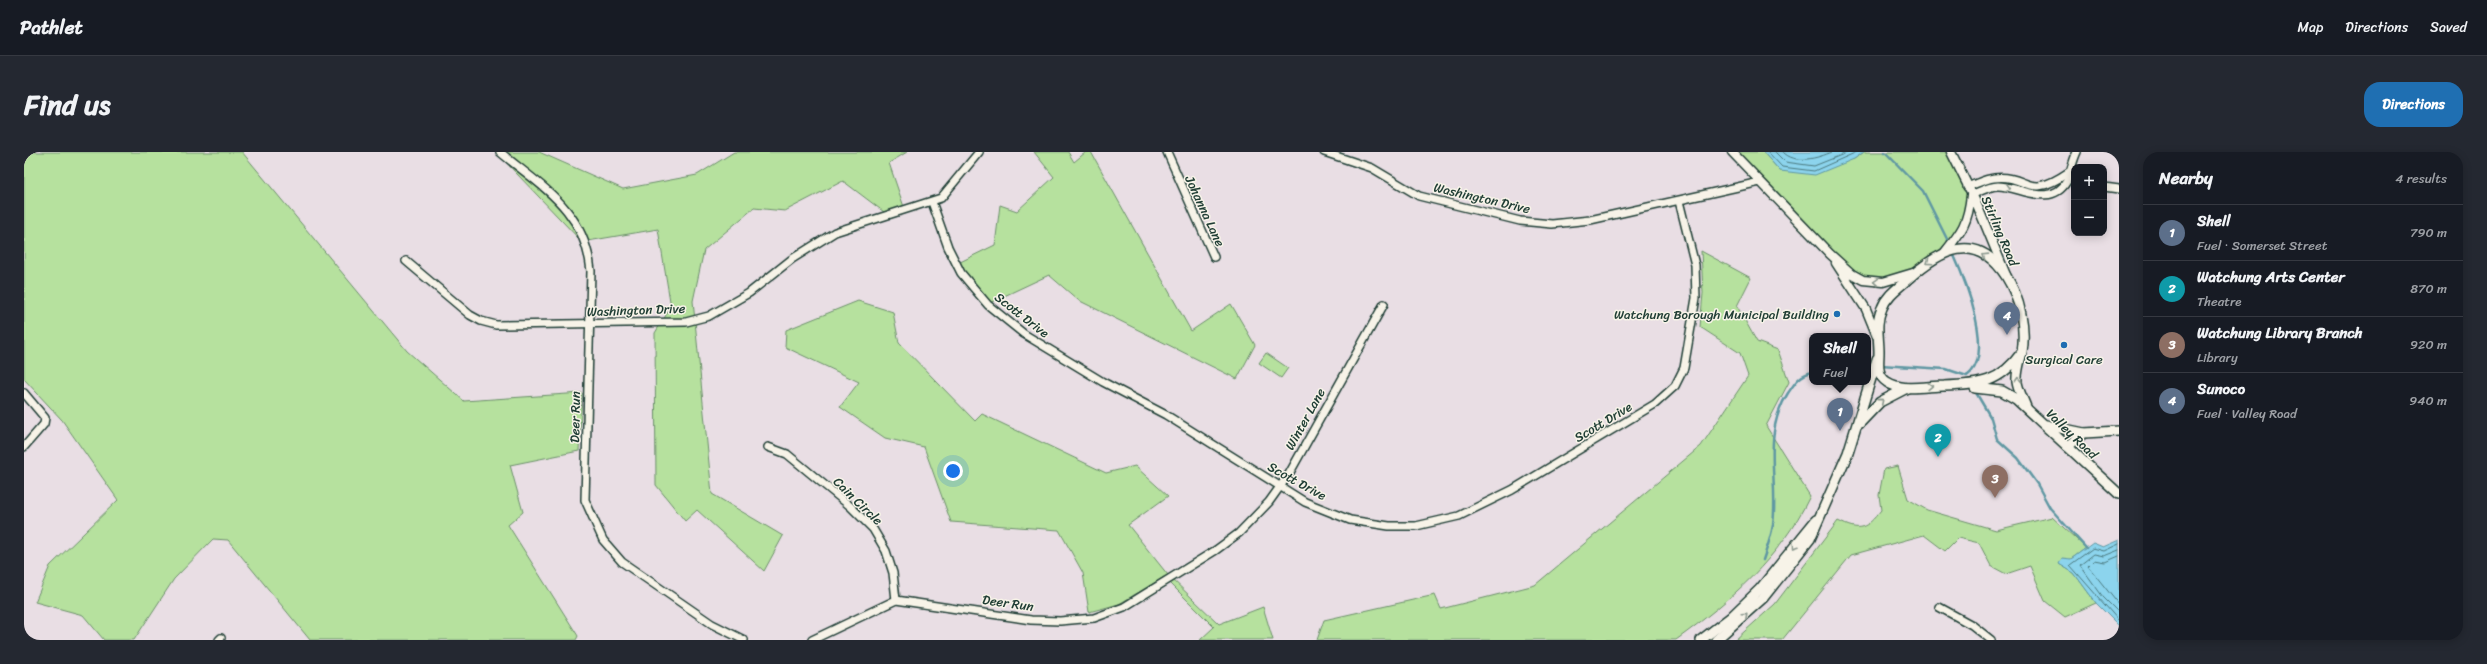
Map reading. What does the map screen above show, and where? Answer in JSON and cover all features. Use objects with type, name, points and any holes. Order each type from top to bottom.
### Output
[{"type":"main road","name":"Valley Road","points":[[1914,273],[1956,245],[1972,249],[1986,255],[2006,277],[2022,316],[2022,352],[2017,381],[2026,407]]},
{"type":"main road","points":[[1871,384],[1876,372],[1879,353],[1877,336],[1879,315],[1884,304],[1914,273]]},
{"type":"main road","points":[[1987,385],[2002,375],[2022,352]]},
{"type":"main road","points":[[1876,372],[1889,384],[1910,387]]},
{"type":"main road","points":[[1716,640],[1747,614],[1778,582],[1810,539],[1819,516],[1832,491],[1859,425],[1861,407],[1870,385]]},
{"type":"main road","name":"Valley Road","points":[[1910,387],[1987,385],[2002,391],[2026,407],[2119,494]]},
{"type":"main road","points":[[1859,425],[1883,399],[1910,387]]},
{"type":"main road","points":[[2044,424],[2084,433],[2119,431]]},
{"type":"main road","points":[[2067,446],[2084,433]]},
{"type":"main road","points":[[1701,640],[1731,617],[1760,589],[1819,516]]},
{"type":"street","name":"Deer Run","points":[[500,152],[571,214],[584,237],[589,250],[591,271],[585,500],[590,514],[603,540],[622,562],[712,624],[744,640]]},
{"type":"street","name":"Washington Drive","points":[[406,261],[470,315],[481,321],[507,326],[686,322],[709,316],[749,293],[792,259],[835,232],[932,202],[947,193],[979,152]]},
{"type":"street","name":"Johanna Lane","points":[[1167,152],[1214,257]]},
{"type":"street","name":"Washington Drive","points":[[1324,152],[1372,168],[1419,196],[1520,221],[1552,224],[1590,220],[1760,182]]},
{"type":"street","points":[[1732,152],[1830,254],[1852,274],[1870,281],[1889,281],[1914,273]]},
{"type":"street","name":"Stirling Road","points":[[1951,152],[1982,218],[2006,277]]},
{"type":"street","points":[[2074,164],[2077,152]]},
{"type":"street","points":[[1967,187],[1998,178],[2030,186],[2043,186],[2071,173]]},
{"type":"street","points":[[1971,196],[1995,186],[2006,187],[2031,195],[2046,194],[2064,185],[2071,173]]},
{"type":"street","points":[[2107,187],[2119,189]]},
{"type":"street","name":"Stirling Road","points":[[1956,245],[1967,220],[1971,196]]},
{"type":"street","name":"Scott Drive","points":[[932,202],[948,247],[961,273],[1001,316],[1048,350],[1166,415],[1305,502],[1350,520],[1368,523],[1416,526],[1459,516],[1512,490],[1655,404],[1675,386],[1684,368],[1696,298],[1695,265],[1679,201]]},
{"type":"street","points":[[1967,220],[1976,216],[1982,218]]},
{"type":"street","points":[[1830,254],[1866,309],[1877,336]]},
{"type":"street","name":"Winter Lane","points":[[1195,563],[1239,534],[1281,487],[1384,304]]},
{"type":"street","points":[[24,393],[45,418],[44,424],[24,447]]},
{"type":"street","name":"Cain Circle","points":[[768,447],[787,454],[850,506],[873,529],[888,558],[893,573],[896,600]]},
{"type":"street","name":"Deer Run","points":[[896,600],[1030,620],[1076,621],[1094,618],[1124,607],[1195,563]]},
{"type":"street","points":[[812,640],[896,600]]},
{"type":"street","points":[[1939,607],[1972,625],[1990,640]]},
{"type":"green space","points":[[24,152],[242,152],[407,351],[464,401],[582,393],[579,451],[510,465],[523,512],[508,525],[578,636],[576,640],[310,640],[228,540],[213,539],[174,579],[134,640],[104,640],[83,615],[35,602],[50,566],[118,500],[62,420],[24,379]]},
{"type":"green space","points":[[496,152],[539,152],[623,189],[697,175],[734,152],[907,152],[889,163],[904,207],[884,212],[843,181],[785,211],[754,208],[704,250],[693,301],[712,494],[783,536],[764,571],[697,510],[685,521],[656,485],[655,333],[671,307],[658,229],[582,242]]},
{"type":"green space","points":[[1034,152],[1068,152],[1074,162],[1086,152],[1091,152],[1191,331],[1231,304],[1255,345],[1237,379],[1078,300],[1049,275],[983,306],[952,266],[995,245],[1000,205],[1017,211],[1054,177]]},
{"type":"green space","points":[[1732,152],[1763,152],[1780,171],[1854,159],[1864,152],[1951,152],[1971,195],[1970,211],[1945,252],[1895,280],[1858,277]]},
{"type":"green space","points":[[1701,251],[1751,278],[1737,306],[1757,342],[1778,350],[1789,382],[1766,426],[1810,496],[1784,539],[1752,576],[1716,610],[1676,640],[1317,640],[1324,620],[1435,595],[1441,609],[1535,585],[1701,446],[1748,376],[1740,353],[1700,327],[1703,293]]},
{"type":"green space","points":[[858,301],[893,312],[899,343],[975,421],[982,414],[1106,473],[1135,466],[1168,496],[1128,525],[1168,575],[1219,624],[1263,607],[1273,640],[1200,640],[1214,627],[1164,577],[1119,604],[1089,612],[1083,573],[1059,530],[951,522],[924,447],[885,438],[840,407],[859,382],[785,347],[786,330]]},
{"type":"green space","points":[[1266,353],[1288,368],[1281,378],[1259,363]]},
{"type":"green space","points":[[1898,466],[1908,499],[1927,510],[1996,530],[2052,517],[2086,548],[2071,559],[2059,564],[2074,573],[2096,603],[2065,617],[2045,601],[2030,566],[2006,574],[1991,566],[1979,543],[1958,538],[1945,551],[1924,535],[1851,555],[1782,640],[1735,640],[1775,604],[1838,521],[1852,527],[1862,527],[1867,525],[1876,516],[1881,510],[1879,495],[1884,469]]},
{"type":"water","points":[[1763,152],[1864,152],[1854,159],[1815,175],[1780,171]]},
{"type":"water","points":[[2119,540],[2119,626],[2096,603],[2074,573],[2059,564],[2062,558],[2071,559],[2093,543],[2103,547]]},
{"type":"waterway","points":[[1885,152],[1923,191],[1949,243]]},
{"type":"waterway","points":[[1880,365],[1946,369],[1967,376],[1975,366],[1979,352],[1975,317],[1970,298],[1953,253]]},
{"type":"waterway","points":[[1763,560],[1773,525],[1773,441],[1775,425],[1780,409],[1788,393],[1801,377],[1809,373]]},
{"type":"waterway","points":[[1975,391],[1991,418],[1997,439],[2018,458],[2037,484],[2050,508],[2086,548]]},
{"type":"place","name":"Watchung Borough Municipal Building","points":[[1837,314]]},
{"type":"place","name":"Sunoco","points":[[2007,335]]},
{"type":"place","name":"Surgical Care","points":[[2064,345]]},
{"type":"place","name":"Shell","points":[[1840,431]]},
{"type":"place","name":"Watchung Arts Center","points":[[1938,457]]},
{"type":"place","name":"Watchung Library Branch","points":[[1995,498]]}]
